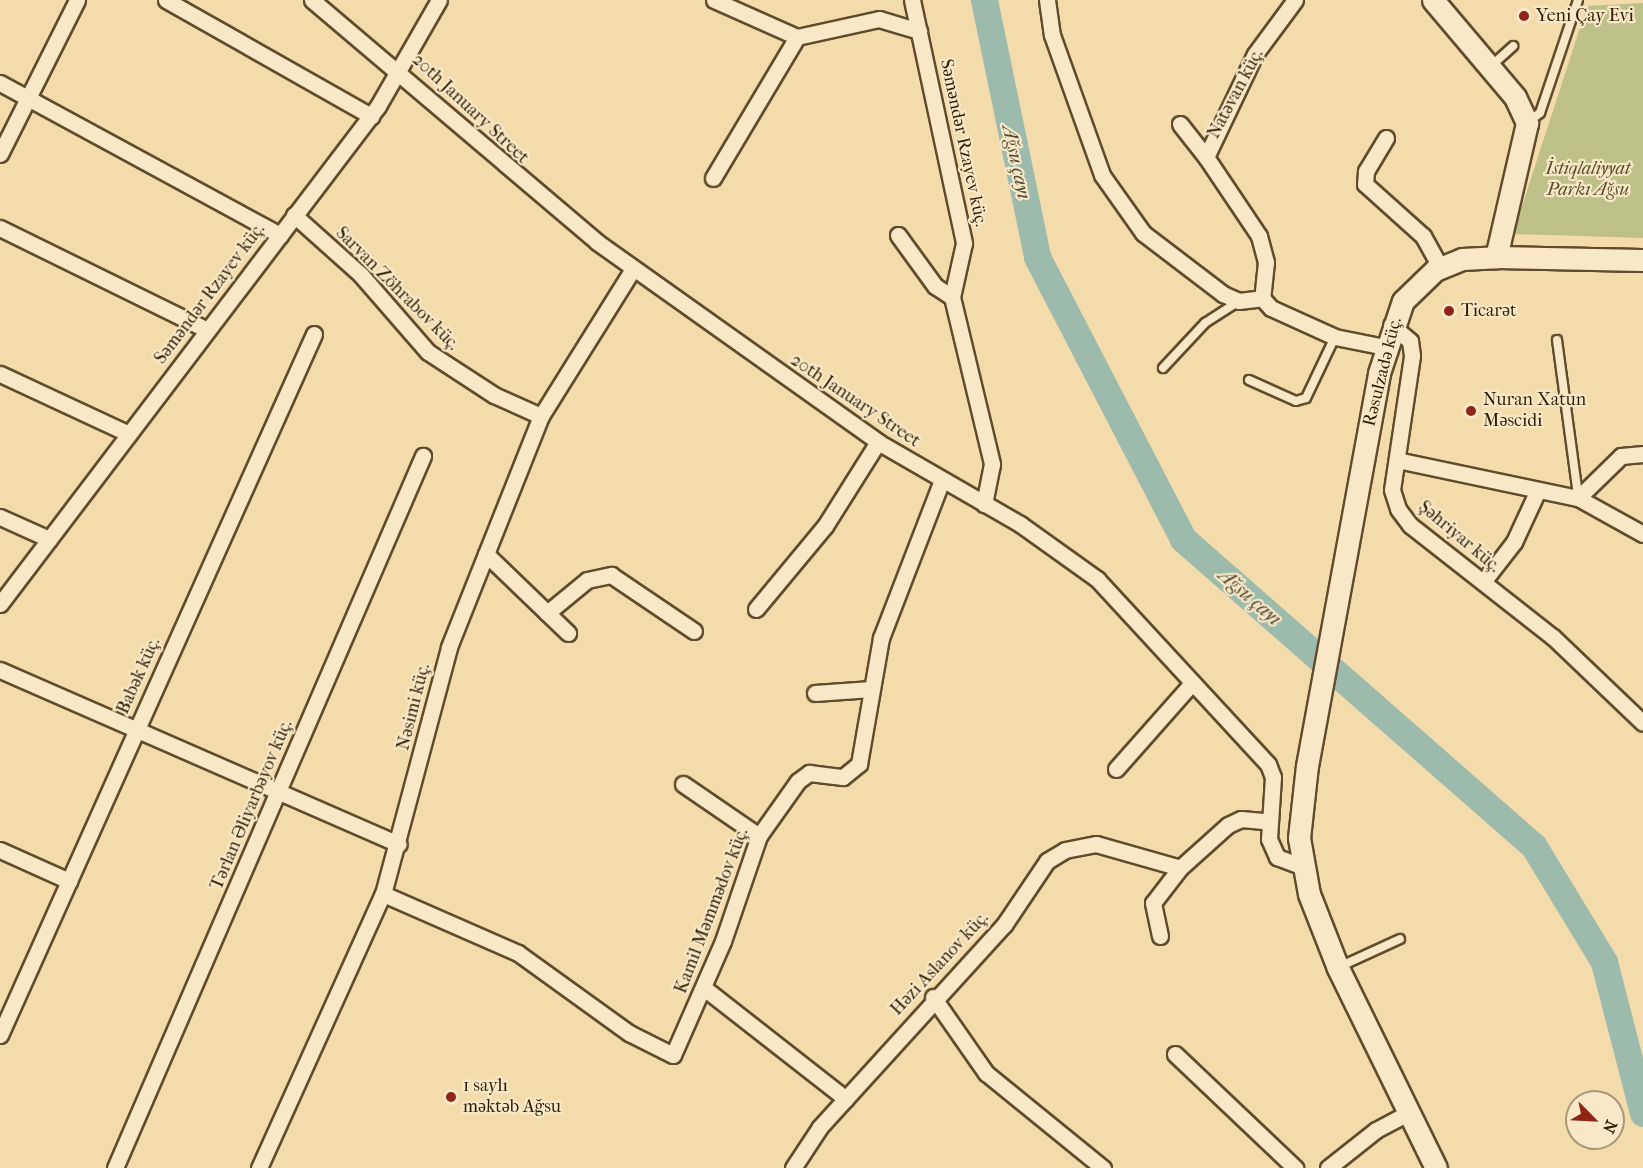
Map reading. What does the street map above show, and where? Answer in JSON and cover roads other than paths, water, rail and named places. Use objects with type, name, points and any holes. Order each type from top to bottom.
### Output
[{"type":"main road","points":[[1432,0],[1515,97],[1527,123],[1496,257]]},
{"type":"main road","name":"Rəsulzadə küç.","points":[[1436,1168],[1338,968],[1301,866],[1299,816],[1307,766],[1385,347],[1391,325],[1418,281],[1441,268],[1496,257],[1643,260]]},
{"type":"street","points":[[0,154],[77,0]]},
{"type":"street","points":[[166,0],[371,116]]},
{"type":"street","name":"20th January Street","points":[[312,0],[399,70],[529,190],[633,269],[878,442],[984,504],[1097,579],[1268,764],[1273,777],[1266,821],[1276,857],[1301,866]]},
{"type":"street","name":"Səməndər Rzayev küç.","points":[[0,604],[371,116],[439,0]]},
{"type":"street","points":[[714,0],[797,37],[879,19],[919,31]]},
{"type":"street","name":"Səməndər Rzayev küç.","points":[[912,0],[964,243],[952,297],[992,464],[984,504]]},
{"type":"street","points":[[1047,0],[1052,35],[1102,175],[1143,233],[1180,266],[1239,302],[1262,298],[1289,318],[1335,337],[1385,347]]},
{"type":"street","name":"Natəvan küç.","points":[[1262,298],[1266,262],[1259,236],[1206,157],[1256,54],[1295,0]]},
{"type":"street","points":[[713,178],[797,37]]},
{"type":"street","points":[[0,83],[280,235]]},
{"type":"street","points":[[1180,124],[1206,157]]},
{"type":"street","points":[[1386,138],[1365,171],[1365,184],[1424,236],[1441,268]]},
{"type":"street","name":"Sarvan Zöhrabov küç.","points":[[294,215],[361,275],[428,352],[494,395],[541,416]]},
{"type":"street","points":[[0,228],[207,330]]},
{"type":"street","points":[[898,236],[935,286],[952,297]]},
{"type":"street","name":"Nəsimi küç.","points":[[259,1168],[383,894],[399,844],[449,647],[541,416],[633,269]]},
{"type":"street","name":"Şəhriyar küç.","points":[[1391,325],[1410,341],[1412,356],[1392,490],[1398,509],[1483,582],[1553,637],[1643,723]]},
{"type":"street","name":"Babək küç.","points":[[1,1030],[314,334]]},
{"type":"street","points":[[0,374],[129,434]]},
{"type":"street","points":[[756,609],[825,526],[878,442]]},
{"type":"street","points":[[1578,498],[1621,456],[1643,454]]},
{"type":"street","name":"Tərlan Əliyarbəyov küç.","points":[[115,1168],[423,456]]},
{"type":"street","points":[[1397,460],[1578,498],[1643,534]]},
{"type":"street","name":"Kamil Məmmədov küç.","points":[[383,894],[518,953],[663,1054],[674,1056],[704,988],[759,836],[808,773],[852,774],[859,764],[881,638],[942,480]]},
{"type":"street","points":[[1483,582],[1514,542],[1538,490]]},
{"type":"street","points":[[0,517],[49,539]]},
{"type":"street","points":[[486,554],[568,633]]},
{"type":"street","points":[[547,613],[587,580],[611,575],[694,631]]},
{"type":"street","points":[[0,670],[138,727],[399,844]]},
{"type":"street","points":[[1116,769],[1192,683]]},
{"type":"street","points":[[814,693],[871,689]]},
{"type":"street","points":[[683,784],[759,836]]},
{"type":"street","points":[[1160,936],[1153,903],[1180,868],[1228,825],[1241,819],[1266,821]]},
{"type":"street","name":"Həzi Aslanov küç.","points":[[793,1168],[846,1099],[933,997],[1004,925],[1047,861],[1065,850],[1116,847],[1180,868]]},
{"type":"street","points":[[0,850],[69,881]]},
{"type":"street","points":[[704,988],[846,1099]]},
{"type":"street","points":[[933,997],[986,1073],[1103,1168]]},
{"type":"street","points":[[1175,1054],[1295,1168]]},
{"type":"street","points":[[1328,1168],[1376,1130],[1408,1113]]},
{"type":"lane","points":[[1527,123],[1540,113],[1578,0]]},
{"type":"lane","points":[[1490,67],[1513,46]]},
{"type":"lane","points":[[1163,368],[1205,323],[1239,302]]},
{"type":"lane","points":[[1249,380],[1296,401],[1306,398],[1335,337]]},
{"type":"lane","points":[[1557,340],[1578,466],[1578,498]]},
{"type":"lane","points":[[1338,968],[1400,939]]},
{"type":"waterway","name":"Ağsu çayı","points":[[984,0],[1037,257],[1183,539],[1533,845],[1604,962],[1643,1113]]},
{"type":"place","name":"Yeni Çay Evi","points":[[1524,16]]},
{"type":"place","name":"Ticarət","points":[[1449,311]]},
{"type":"place","name":"Nuran Xatun Məscidi","points":[[1471,411]]},
{"type":"place","name":"1 saylı məktəb Ağsu","points":[[451,1097]]},
{"type":"park label","name":"İstiqlaliyyat Parkı Ağsu","points":[[1588,180]]}]
